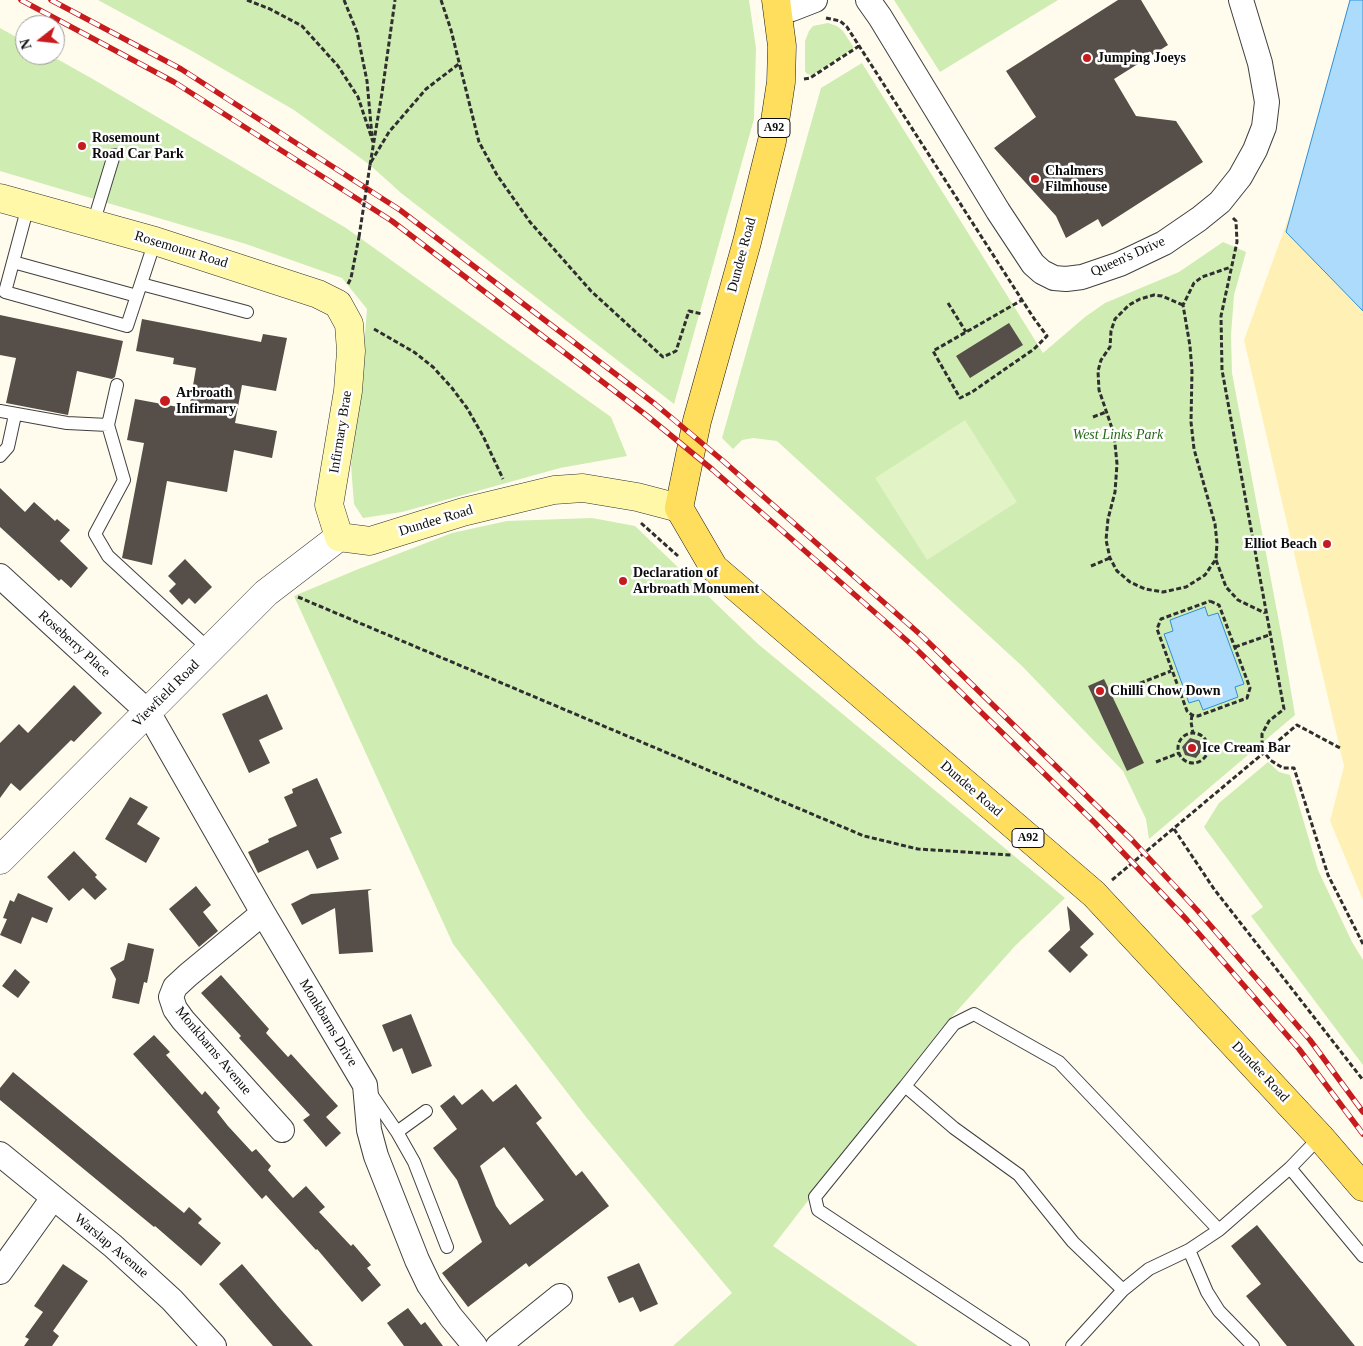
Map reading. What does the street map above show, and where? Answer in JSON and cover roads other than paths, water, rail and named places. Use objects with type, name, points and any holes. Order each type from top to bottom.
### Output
[{"type":"main road","name":"Dundee Road","points":[[777,6],[782,46],[781,82],[772,141],[747,242],[724,320],[688,460],[679,508],[714,568],[1094,894],[1320,1136],[1363,1186]]},
{"type":"main road","name":"Rosemount Road","points":[[0,198],[155,241],[318,294],[343,314]]},
{"type":"main road","name":"Infirmary Brae","points":[[339,537],[329,505],[348,391],[351,351],[343,314]]},
{"type":"main road","name":"Dundee Road","points":[[339,537],[370,540],[463,512],[554,490],[583,488],[637,497],[679,508]]},
{"type":"street","name":"Queen's Drive","points":[[868,0],[998,211],[1033,264],[1042,272],[1054,278],[1082,277],[1120,264],[1164,243],[1220,202],[1240,177],[1255,150],[1264,127],[1267,102],[1260,63],[1241,0]]},
{"type":"street","points":[[777,6],[792,9],[818,9]]},
{"type":"street","name":"Viewfield Road","points":[[0,860],[266,593],[339,537]]},
{"type":"street","name":"Roseberry Place","points":[[0,576],[148,712]]},
{"type":"street","name":"Monkbarns Drive","points":[[148,712],[365,1085],[369,1130],[376,1156],[417,1260],[429,1285],[451,1317],[475,1346]]},
{"type":"street","name":"Monkbarns Avenue","points":[[263,912],[175,987],[172,997],[175,1009],[183,1020],[282,1130]]},
{"type":"street","name":"Warslap Avenue","points":[[0,1154],[113,1246],[172,1300],[214,1346]]},
{"type":"street","points":[[0,1272],[53,1198]]},
{"type":"street","points":[[498,1346],[560,1296]]},
{"type":"lane","points":[[93,224],[114,155]]},
{"type":"lane","points":[[28,206],[5,292],[127,326],[155,241]]},
{"type":"lane","points":[[13,262],[247,312]]},
{"type":"lane","points":[[117,385],[108,425],[124,480],[95,534],[108,556],[210,650]]},
{"type":"lane","points":[[0,411],[67,423],[108,425]]},
{"type":"lane","points":[[0,456],[8,447],[15,415]]},
{"type":"lane","points":[[1023,1346],[818,1210],[815,1197],[954,1024],[974,1014],[1059,1062],[1219,1230]]},
{"type":"lane","points":[[365,1085],[397,1132],[414,1162],[447,1247]]},
{"type":"lane","points":[[905,1086],[954,1128],[1019,1176],[1073,1242],[1123,1290]]},
{"type":"lane","points":[[397,1132],[426,1111]]},
{"type":"lane","points":[[1072,1346],[1123,1290],[1149,1269],[1189,1250],[1219,1230],[1290,1168],[1320,1136]]},
{"type":"lane","points":[[1290,1168],[1363,1256]]},
{"type":"lane","points":[[1189,1250],[1207,1292],[1219,1311],[1253,1346]]},
{"type":"water","points":[[1350,0],[1363,0],[1363,311],[1286,232]]},
{"type":"water","points":[[1205,607],[1208,616],[1218,613],[1244,684],[1235,687],[1238,697],[1203,710],[1199,700],[1189,703],[1164,634],[1173,631],[1170,620]]},
{"type":"railway","points":[[21,0],[174,82],[392,221],[646,415],[713,470],[913,646],[1095,823],[1187,920],[1299,1049],[1363,1134]]},
{"type":"railway","points":[[51,0],[181,69],[400,210],[655,404],[722,460],[922,636],[1132,840],[1197,910],[1310,1040],[1363,1112]]},
{"type":"place","name":"Jumping Joeys","points":[[1087,58]]},
{"type":"place","name":"Rosemount Road Car Park","points":[[82,146]]},
{"type":"place","name":"Chalmers Filmhouse","points":[[1035,179]]},
{"type":"place","name":"Arbroath Infirmary","points":[[165,401]]},
{"type":"place","name":"Elliot Beach","points":[[1327,544]]},
{"type":"place","name":"Declaration of Arbroath Monument","points":[[623,581]]},
{"type":"place","name":"Chilli Chow Down","points":[[1100,691]]},
{"type":"place","name":"Ice Cream Bar","points":[[1192,748]]},
{"type":"park label","name":"West Links Park","points":[[1118,435]]}]
